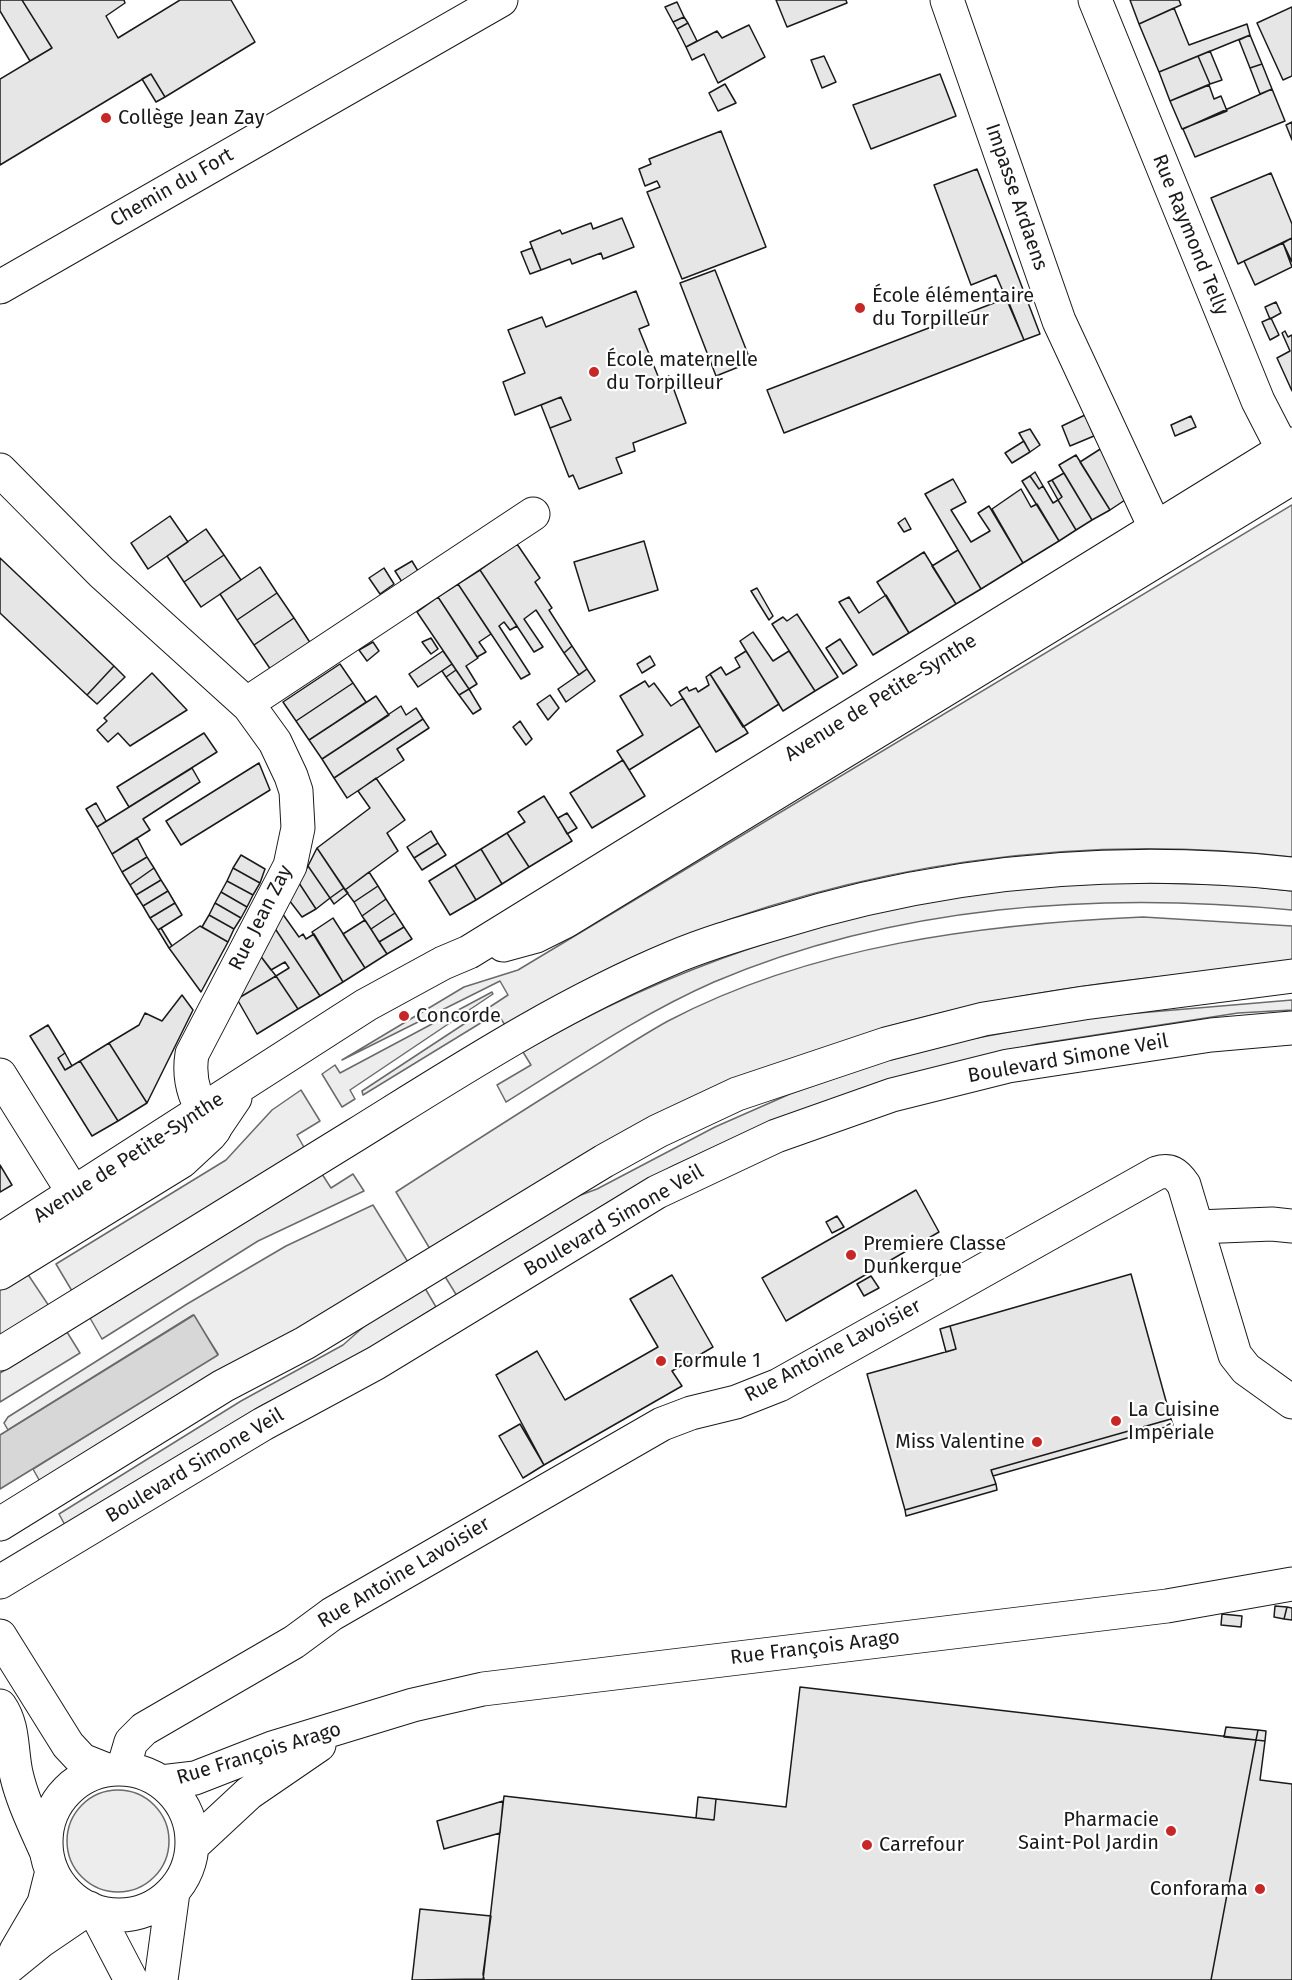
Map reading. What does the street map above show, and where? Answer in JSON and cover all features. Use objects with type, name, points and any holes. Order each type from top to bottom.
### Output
[{"type":"street","name":"Chemin du Fort","points":[[0,286],[501,0]]},
{"type":"street","name":"Impasse Ardaens","points":[[947,0],[1059,321],[1161,542]]},
{"type":"street","name":"Rue Raymond Telly","points":[[1095,0],[1258,401],[1290,460]]},
{"type":"street","name":"Avenue de Petite-Synthe","points":[[0,1240],[182,1161],[208,1121],[257,1075],[375,1000],[443,963],[470,952],[1161,542],[1290,460]]},
{"type":"street","name":"Rue Jean Zay","points":[[0,470],[108,578],[249,706],[275,742],[291,776],[298,816],[297,838],[290,866],[196,1043],[190,1066],[190,1082],[208,1121]]},
{"type":"street","points":[[249,706],[258,696],[533,514]]},
{"type":"street","points":[[0,1354],[545,1018],[685,953],[846,903],[989,875],[1076,867],[1142,865],[1200,866],[1292,874]]},
{"type":"street","points":[[0,1524],[223,1386],[305,1342],[604,1161],[698,1111],[779,1079],[909,1037],[1033,1010],[1292,976]]},
{"type":"street","points":[[1124,998],[1292,990]]},
{"type":"street","name":"Boulevard Simone Veil","points":[[0,1582],[263,1424],[376,1363],[657,1192],[776,1136],[891,1095],[1008,1066],[1211,1035],[1292,1028]]},
{"type":"street","points":[[0,1075],[82,1206]]},
{"type":"street","name":"Rue Antoine Lavoisier","points":[[115,1769],[131,1742],[151,1724],[287,1646],[332,1614],[520,1504],[662,1424],[691,1413],[736,1402],[779,1385],[1157,1173],[1167,1170],[1177,1175],[1187,1193],[1235,1355],[1246,1369],[1292,1402]]},
{"type":"street","name":"Avenue de Petite-Synthe","points":[[0,1273],[82,1206]]},
{"type":"street","points":[[1197,1227],[1272,1224],[1292,1226]]},
{"type":"street","name":"Rue François Arago","points":[[161,1782],[195,1778],[272,1748],[358,1724],[413,1705],[483,1689],[1167,1606],[1286,1580]]},
{"type":"street","points":[[0,1636],[68,1745],[88,1764],[140,1772],[161,1782],[175,1794],[185,1810],[191,1828],[192,1846],[187,1871],[173,1892],[164,1900],[142,1911],[113,1915],[92,1910],[65,1891],[50,1862],[22,1795],[16,1774],[9,1727],[0,1706]]},
{"type":"street","name":"Rue François Arago","points":[[192,1846],[221,1816],[255,1788],[321,1744],[358,1724]]},
{"type":"street","points":[[3,1971],[44,1903],[50,1862],[49,1822],[60,1799],[83,1778],[115,1769]]},
{"type":"street","points":[[161,1980],[173,1892]]},
{"type":"street","points":[[3,1971],[92,1910]]},
{"type":"street","points":[[92,1910],[131,1980]]},
{"type":"shaded area","points":[[1292,505],[1292,857],[1210,850],[1129,849],[1048,853],[967,862],[887,876],[808,895],[730,919],[635,956],[578,984],[505,1025],[497,1013],[363,1095],[362,1091],[508,995],[500,981],[342,1060],[464,987],[518,970]]},
{"type":"shaded area","points":[[1111,882],[1239,885],[1292,891],[1292,910],[1219,904],[1146,902],[1072,904],[999,910],[926,920],[854,936],[783,956],[714,982],[660,1008],[608,1038],[506,1102],[497,1085],[531,1065],[523,1052],[578,1022],[693,969],[752,948],[873,913],[935,900],[1011,888]]},
{"type":"shaded area","points":[[1143,917],[1292,926],[1292,964],[1086,986],[984,1003],[883,1028],[433,1254],[396,1192],[657,1027],[723,995],[781,974],[900,943],[1021,926]]},
{"type":"shaded area","points":[[492,992],[493,994],[350,1090],[355,1099],[342,1107],[322,1074],[335,1065],[340,1073]]},
{"type":"shaded area","points":[[1292,1000],[1292,1010],[1238,1013],[1037,1044],[909,1074],[769,1122],[673,1166],[617,1197],[457,1296],[441,1270],[551,1206],[597,1189],[715,1127],[790,1094],[878,1063],[966,1040],[1103,1016]]},
{"type":"shaded area","points":[[301,1090],[320,1121],[297,1135],[305,1149],[72,1291],[56,1264],[226,1160],[272,1110]]},
{"type":"shaded area","points":[[322,1174],[331,1188],[353,1174],[364,1191],[258,1241],[102,1339],[90,1318]]},
{"type":"shaded area","points":[[373,1205],[411,1267],[43,1487],[33,1469],[218,1354],[193,1315],[8,1430],[4,1423],[8,1417],[187,1304],[286,1246]]},
{"type":"shaded area","points":[[27,1273],[49,1306],[0,1337],[0,1289]]},
{"type":"shaded area","points":[[422,1283],[436,1307],[359,1355],[261,1406],[66,1527],[59,1514],[241,1401],[343,1345],[386,1307]]},
{"type":"shaded area","points":[[194,1315],[218,1355],[0,1489],[0,1435]]},
{"type":"shaded area","points":[[67,1332],[80,1353],[0,1402],[0,1373]]},
{"type":"shaded area","points":[[118,1790],[137,1794],[154,1805],[165,1822],[169,1841],[165,1860],[154,1877],[137,1888],[118,1892],[99,1888],[82,1877],[71,1860],[67,1841],[71,1822],[82,1805],[99,1794]]},
{"type":"building","points":[[0,0],[22,0],[52,48],[30,61],[0,11]]},
{"type":"building","points":[[22,0],[124,0],[125,3],[106,16],[118,38],[180,0],[231,0],[255,42],[165,97],[151,74],[0,165],[0,79],[52,48]]},
{"type":"building","points":[[776,0],[846,0],[847,3],[787,27]]},
{"type":"building","points":[[1130,0],[1179,0],[1181,5],[1139,24]]},
{"type":"building","points":[[677,2],[684,17],[673,22],[665,7]]},
{"type":"building","points":[[1292,7],[1292,76],[1283,80],[1257,23]]},
{"type":"building","points":[[1174,8],[1189,45],[1247,24],[1250,35],[1159,72],[1139,24]]},
{"type":"building","points":[[684,17],[688,23],[677,29],[673,22]]},
{"type":"building","points":[[688,23],[697,41],[686,47],[677,29]]},
{"type":"building","points":[[749,25],[765,57],[718,83],[704,54],[692,60],[686,47],[717,31],[722,38]]},
{"type":"building","points":[[1250,35],[1262,64],[1250,68],[1239,40]]},
{"type":"building","points":[[1210,51],[1222,80],[1210,84],[1198,56]]},
{"type":"building","points":[[824,56],[836,82],[822,88],[811,60]]},
{"type":"building","points":[[1198,56],[1210,84],[1170,101],[1159,72]]},
{"type":"building","points":[[1262,64],[1272,89],[1260,94],[1250,68]]},
{"type":"building","points":[[151,74],[165,97],[156,102],[142,79]]},
{"type":"building","points":[[940,74],[956,116],[871,149],[853,105]]},
{"type":"building","points":[[725,84],[736,103],[718,111],[709,93]]},
{"type":"building","points":[[1209,85],[1214,99],[1221,96],[1227,111],[1182,129],[1170,101]]},
{"type":"building","points":[[1272,89],[1285,121],[1195,157],[1183,129]]},
{"type":"building","points":[[1292,122],[1292,140],[1286,125]]},
{"type":"building","points":[[721,131],[766,247],[682,279],[647,192],[660,187],[657,181],[645,186],[639,169],[651,164],[649,159]]},
{"type":"building","points":[[977,169],[1040,334],[1024,340],[996,275],[971,285],[934,185]]},
{"type":"building","points":[[1271,173],[1292,224],[1292,238],[1238,264],[1211,198]]},
{"type":"building","points":[[622,218],[634,247],[603,259],[601,253],[572,264],[570,259],[541,270],[530,242],[560,230],[562,234],[591,223],[593,229]]},
{"type":"building","points":[[1292,238],[1292,262],[1283,243]]},
{"type":"building","points":[[1283,243],[1292,267],[1255,285],[1244,261]]},
{"type":"building","points":[[532,248],[541,270],[530,274],[521,252]]},
{"type":"building","points":[[715,270],[751,362],[716,376],[680,283]]},
{"type":"building","points":[[636,291],[649,325],[639,329],[660,381],[669,376],[686,423],[633,443],[635,451],[616,458],[622,473],[579,489],[573,475],[569,477],[550,428],[571,420],[561,397],[515,415],[503,382],[525,373],[508,330],[542,317],[546,327]]},
{"type":"building","points":[[1007,298],[1024,340],[784,433],[767,390]]},
{"type":"building","points":[[1276,302],[1281,313],[1270,319],[1265,307]]},
{"type":"building","points":[[1271,318],[1279,335],[1270,340],[1262,322]]},
{"type":"building","points":[[1285,331],[1288,337],[1292,335],[1292,391],[1277,358],[1290,351],[1282,333]]},
{"type":"building","points":[[561,397],[571,420],[550,428],[541,405]]},
{"type":"building","points":[[1085,415],[1094,436],[1070,446],[1062,426]]},
{"type":"building","points":[[1191,416],[1196,427],[1175,436],[1171,425]]},
{"type":"building","points":[[1030,429],[1040,445],[1030,452],[1019,433]]},
{"type":"building","points":[[1024,441],[1030,452],[1012,463],[1005,453]]},
{"type":"building","points":[[1105,446],[1125,500],[1110,510],[1080,462]]},
{"type":"building","points":[[1076,455],[1110,510],[1092,520],[1059,465]]},
{"type":"building","points":[[1035,472],[1043,486],[1039,489],[1030,476]]},
{"type":"building","points":[[1064,473],[1092,520],[1076,530],[1058,500],[1062,497],[1052,480]]},
{"type":"building","points":[[1030,476],[1039,489],[1043,486],[1053,503],[1058,500],[1076,530],[1059,541],[1022,481]]},
{"type":"building","points":[[953,479],[966,502],[951,510],[971,542],[990,531],[978,513],[989,506],[1023,563],[981,589],[925,494]]},
{"type":"building","points":[[1052,480],[1062,497],[1058,500],[1048,482]]},
{"type":"building","points":[[1021,489],[1031,507],[1037,504],[1059,541],[1023,563],[992,509]]},
{"type":"building","points":[[170,516],[188,542],[148,569],[131,543]]},
{"type":"building","points":[[905,518],[911,529],[904,532],[898,523]]},
{"type":"building","points":[[206,529],[224,555],[184,582],[167,556]]},
{"type":"building","points":[[644,541],[658,590],[589,611],[574,562]]},
{"type":"building","points":[[517,544],[540,578],[535,582],[552,608],[549,610],[572,646],[564,653],[536,610],[524,619],[543,647],[534,652],[480,570]]},
{"type":"building","points":[[958,550],[981,589],[956,604],[932,566]]},
{"type":"building","points":[[924,552],[956,604],[909,633],[877,582]]},
{"type":"building","points":[[224,555],[241,580],[201,607],[184,582]]},
{"type":"building","points":[[0,558],[114,666],[87,695],[0,613]]},
{"type":"building","points":[[412,561],[418,571],[402,582],[395,571]]},
{"type":"building","points":[[260,567],[277,593],[237,620],[220,594]]},
{"type":"building","points":[[384,568],[394,584],[380,594],[369,578]]},
{"type":"building","points":[[480,570],[517,626],[510,630],[504,622],[499,626],[530,674],[521,679],[458,584]]},
{"type":"building","points":[[458,584],[491,634],[479,642],[486,652],[477,657],[438,597]]},
{"type":"building","points":[[757,588],[773,616],[769,620],[751,591]]},
{"type":"building","points":[[277,593],[294,618],[254,645],[237,620]]},
{"type":"building","points":[[886,595],[909,633],[873,655],[839,602],[849,597],[859,613]]},
{"type":"building","points":[[438,597],[478,658],[466,666],[477,684],[469,689],[417,612]]},
{"type":"building","points":[[797,614],[838,677],[815,691],[772,624],[783,617],[787,621]]},
{"type":"building","points":[[294,618],[311,644],[271,670],[254,645]]},
{"type":"building","points":[[753,632],[773,661],[789,651],[815,691],[783,711],[740,641]]},
{"type":"building","points":[[431,638],[438,649],[431,654],[422,642]]},
{"type":"building","points":[[840,639],[857,665],[843,674],[826,648]]},
{"type":"building","points":[[373,642],[379,651],[367,661],[359,650]]},
{"type":"building","points":[[572,646],[587,669],[579,675],[564,653]]},
{"type":"building","points":[[443,651],[452,664],[418,687],[409,674]]},
{"type":"building","points":[[746,651],[779,704],[743,727],[710,674],[721,667],[726,675],[740,667],[735,658]]},
{"type":"building","points":[[650,656],[655,665],[642,673],[637,664]]},
{"type":"building","points":[[340,664],[353,683],[296,721],[283,702]]},
{"type":"building","points":[[452,664],[456,670],[446,677],[442,671]]},
{"type":"building","points":[[114,666],[125,677],[97,704],[87,695]]},
{"type":"building","points":[[587,669],[595,681],[566,702],[558,689]]},
{"type":"building","points":[[456,670],[469,689],[459,695],[446,677]]},
{"type":"building","points":[[152,673],[187,710],[130,746],[118,733],[108,742],[97,730],[107,721],[104,718]]},
{"type":"building","points":[[710,674],[748,733],[716,752],[679,692],[687,687],[689,691],[696,688],[698,692],[709,685],[706,677]]},
{"type":"building","points":[[645,681],[649,687],[654,683],[671,706],[683,698],[700,726],[629,770],[617,751],[643,735],[620,696]]},
{"type":"building","points":[[353,683],[366,702],[309,740],[296,721]]},
{"type":"building","points":[[469,689],[481,709],[473,714],[459,695]]},
{"type":"building","points":[[550,695],[559,708],[548,720],[537,704]]},
{"type":"building","points":[[376,696],[389,715],[322,759],[309,740]]},
{"type":"building","points":[[401,706],[406,715],[416,708],[423,719],[334,778],[322,759]]},
{"type":"building","points":[[423,719],[429,728],[397,749],[404,760],[347,798],[334,778]]},
{"type":"building","points":[[520,721],[532,739],[526,745],[513,727]]},
{"type":"building","points":[[204,733],[217,752],[129,807],[117,787]]},
{"type":"building","points":[[623,760],[645,796],[592,828],[570,793]]},
{"type":"building","points":[[259,763],[270,790],[181,845],[166,821]]},
{"type":"building","points":[[192,768],[200,782],[143,819],[150,830],[112,854],[97,827]]},
{"type":"building","points":[[376,778],[405,820],[387,833],[398,851],[345,890],[317,848],[370,808],[358,791]]},
{"type":"building","points":[[544,796],[572,841],[529,867],[507,833],[525,822],[518,812]]},
{"type":"building","points":[[96,803],[106,821],[97,827],[86,809]]},
{"type":"building","points":[[567,813],[577,828],[567,834],[558,818]]},
{"type":"building","points":[[431,831],[438,843],[414,858],[407,847]]},
{"type":"building","points":[[507,833],[529,867],[502,884],[481,849]]},
{"type":"building","points":[[137,838],[147,857],[122,872],[112,854]]},
{"type":"building","points":[[438,843],[446,855],[422,870],[414,858]]},
{"type":"building","points":[[317,848],[344,888],[330,898],[308,866]]},
{"type":"building","points":[[481,849],[502,884],[476,900],[455,865]]},
{"type":"building","points":[[241,855],[265,869],[260,883],[233,868]]},
{"type":"building","points":[[147,857],[154,868],[130,885],[122,872]]},
{"type":"building","points":[[455,865],[476,900],[450,915],[429,881]]},
{"type":"building","points":[[308,866],[330,898],[316,909],[299,883]]},
{"type":"building","points":[[154,868],[161,880],[136,895],[130,885]]},
{"type":"building","points":[[233,868],[260,883],[253,895],[227,881]]},
{"type":"building","points":[[369,872],[378,886],[354,902],[345,890]]},
{"type":"building","points":[[161,880],[168,891],[143,906],[136,895]]},
{"type":"building","points":[[227,881],[253,895],[247,907],[221,892]]},
{"type":"building","points":[[299,883],[316,909],[302,917],[289,900]]},
{"type":"building","points":[[378,886],[386,899],[362,916],[354,902]]},
{"type":"building","points":[[344,888],[348,893],[334,904],[330,898]]},
{"type":"building","points":[[168,891],[175,903],[150,918],[143,906]]},
{"type":"building","points":[[221,892],[247,907],[241,918],[215,903]]},
{"type":"building","points":[[386,899],[395,913],[371,929],[362,916]]},
{"type":"building","points":[[175,903],[182,915],[158,930],[150,918]]},
{"type":"building","points":[[215,903],[241,918],[234,929],[209,915]]},
{"type":"building","points":[[282,913],[299,937],[303,934],[306,939],[314,934],[343,982],[320,996],[274,927]]},
{"type":"building","points":[[395,913],[404,927],[379,942],[371,929]]},
{"type":"building","points":[[209,915],[234,929],[228,942],[202,927]]},
{"type":"building","points":[[333,918],[365,968],[343,982],[312,932]]},
{"type":"building","points":[[365,920],[387,954],[365,968],[343,934]]},
{"type":"building","points":[[200,926],[228,942],[201,992],[169,948]]},
{"type":"building","points":[[274,927],[320,996],[298,1009],[276,976],[289,968],[285,962],[271,970],[259,954]]},
{"type":"building","points":[[404,927],[412,939],[387,954],[379,942]]},
{"type":"building","points":[[161,928],[172,946],[169,948],[158,930]]},
{"type":"building","points":[[259,954],[276,976],[237,999]]},
{"type":"building","points":[[276,976],[298,1009],[257,1034],[237,999]]},
{"type":"building","points":[[182,995],[193,1010],[147,1103],[109,1043],[139,1025],[145,1013],[162,1021]]},
{"type":"building","points":[[48,1025],[65,1053],[58,1058],[65,1070],[80,1061],[118,1121],[92,1136],[30,1036]]},
{"type":"building","points":[[109,1043],[147,1103],[118,1121],[80,1061]]},
{"type":"building","points":[[65,1053],[72,1066],[65,1070],[58,1058]]},
{"type":"building","points":[[0,1165],[12,1185],[0,1192]]},
{"type":"building","name":"Premiere Classe Dunkerque","points":[[916,1190],[939,1232],[786,1321],[762,1278]]},
{"type":"building","points":[[837,1216],[844,1227],[832,1233],[826,1222]]},
{"type":"building","points":[[1131,1274],[1171,1419],[991,1470],[996,1484],[905,1510],[867,1374],[956,1349],[950,1326]]},
{"type":"building","name":"Formule 1","points":[[672,1275],[713,1347],[672,1371],[682,1386],[544,1465],[496,1375],[537,1351],[565,1400],[658,1347],[630,1299]]},
{"type":"building","points":[[871,1276],[879,1288],[864,1296],[857,1284]]},
{"type":"building","points":[[950,1326],[956,1349],[946,1352],[940,1329]]},
{"type":"building","points":[[1171,1419],[1173,1425],[993,1476],[991,1470]]},
{"type":"building","points":[[520,1424],[544,1465],[523,1478],[499,1436]]},
{"type":"building","points":[[996,1484],[997,1490],[906,1516],[905,1510]]},
{"type":"building","points":[[1275,1606],[1287,1607],[1284,1619],[1274,1617]]},
{"type":"building","points":[[1287,1607],[1292,1608],[1292,1620],[1284,1619]]},
{"type":"building","points":[[1222,1614],[1242,1616],[1241,1627],[1221,1625]]},
{"type":"building","name":"Carrefour","points":[[800,1687],[1256,1740],[1211,1980],[483,1980],[504,1796],[714,1820],[716,1799],[786,1807]]},
{"type":"building","points":[[1226,1727],[1258,1730],[1256,1740],[1224,1737]]},
{"type":"building","points":[[1258,1730],[1266,1731],[1265,1741],[1256,1740]]},
{"type":"building","name":"Conforama","points":[[1256,1740],[1265,1741],[1260,1780],[1292,1784],[1292,1980],[1211,1980]]},
{"type":"building","points":[[698,1797],[716,1799],[714,1820],[696,1818]]},
{"type":"building","points":[[503,1801],[500,1833],[444,1849],[437,1821]]},
{"type":"building","points":[[420,1909],[491,1916],[484,1979],[412,1980]]},
{"type":"place","name":"Collège Jean Zay","points":[[106,118]]},
{"type":"place","name":"École élémentaire du Torpilleur","points":[[860,308]]},
{"type":"place","name":"École maternelle du Torpilleur","points":[[594,372]]},
{"type":"place","name":"Concorde","points":[[404,1016]]},
{"type":"place","name":"Premiere Classe Dunkerque","points":[[851,1255]]},
{"type":"place","name":"Formule 1","points":[[661,1361]]},
{"type":"place","name":"La Cuisine Impériale","points":[[1116,1421]]},
{"type":"place","name":"Miss Valentine","points":[[1037,1442]]},
{"type":"place","name":"Pharmacie Saint-Pol Jardin","points":[[1171,1831]]},
{"type":"place","name":"Carrefour","points":[[867,1845]]},
{"type":"place","name":"Conforama","points":[[1260,1889]]}]
